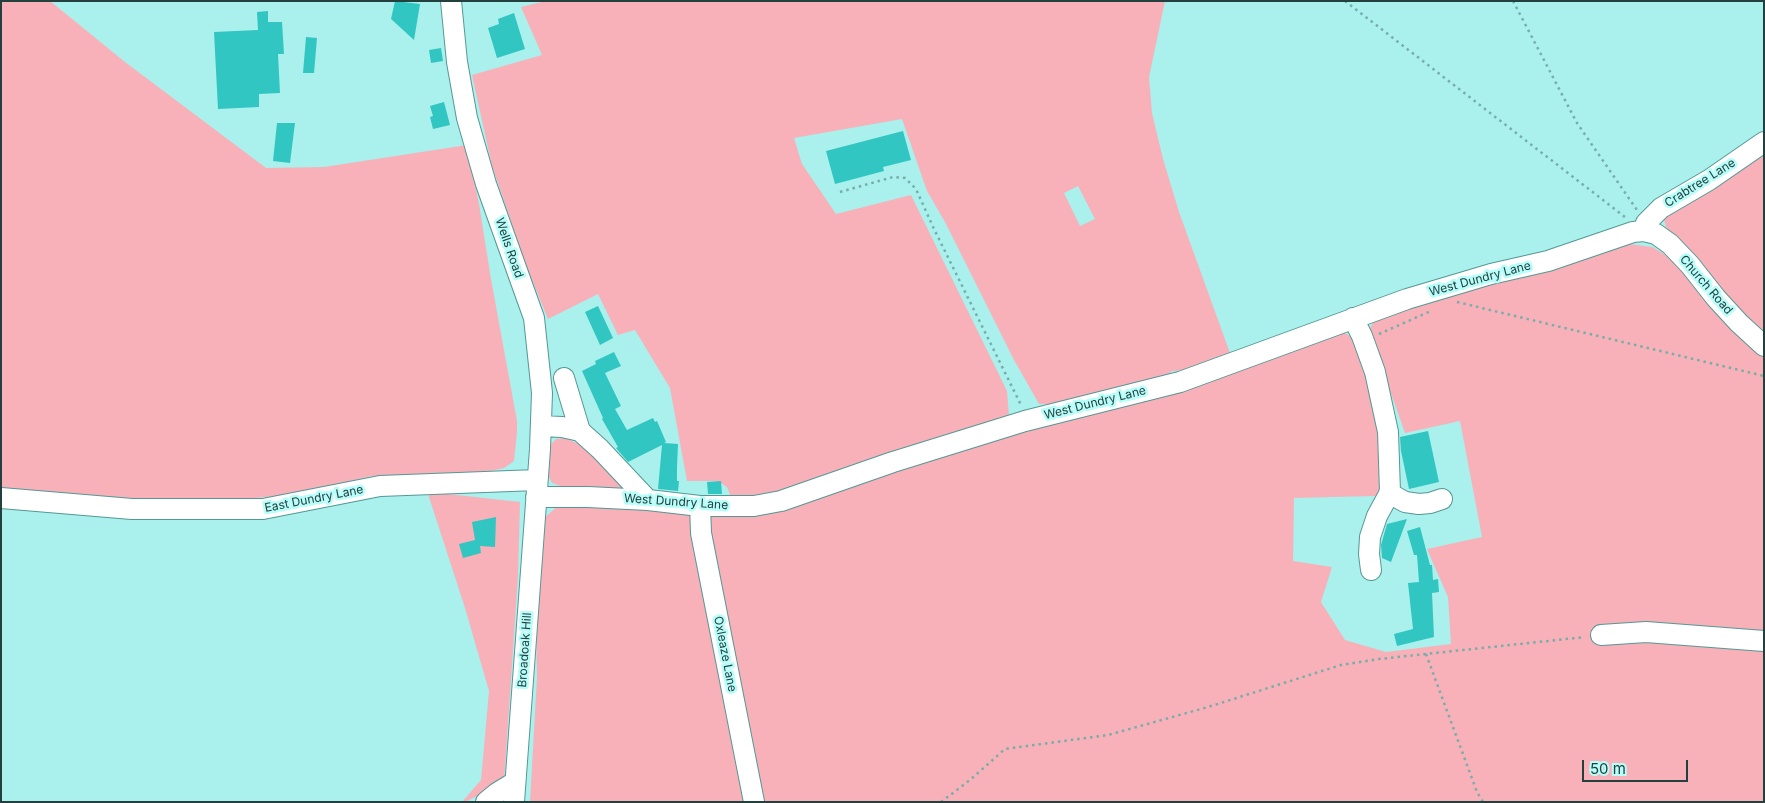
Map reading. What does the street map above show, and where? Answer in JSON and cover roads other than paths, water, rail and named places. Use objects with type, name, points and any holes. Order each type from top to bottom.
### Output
[{"type":"street","name":"Wells Road","points":[[452,1],[457,62],[467,118],[486,184],[534,318],[542,393],[536,489]]},
{"type":"street","name":"Crabtree Lane","points":[[1645,227],[1661,208],[1709,180],[1764,142]]},
{"type":"street","name":"West Dundry Lane","points":[[536,489],[588,497],[648,500],[700,506],[754,506],[781,502],[893,462],[1026,421],[1180,382],[1408,299],[1482,277],[1548,261],[1645,227]]},
{"type":"street","name":"Church Road","points":[[1645,227],[1670,244],[1739,323],[1764,346]]},
{"type":"street","points":[[1353,318],[1364,340],[1375,372],[1388,432],[1389,493],[1377,516],[1370,537],[1369,554],[1371,570]]},
{"type":"street","points":[[564,378],[580,431]]},
{"type":"street","points":[[541,426],[562,427],[580,431],[600,448],[648,500]]},
{"type":"street","name":"East Dundry Lane","points":[[1,498],[132,509],[263,509],[380,486],[536,489]]},
{"type":"street","name":"Broadoak Hill","points":[[514,802],[536,489]]},
{"type":"street","points":[[1389,493],[1405,502],[1419,504],[1442,499]]},
{"type":"street","name":"Oxleaze Lane","points":[[700,506],[701,532],[754,802]]},
{"type":"street","points":[[1602,635],[1646,632],[1764,641]]},
{"type":"street","points":[[486,802],[515,782]]}]
